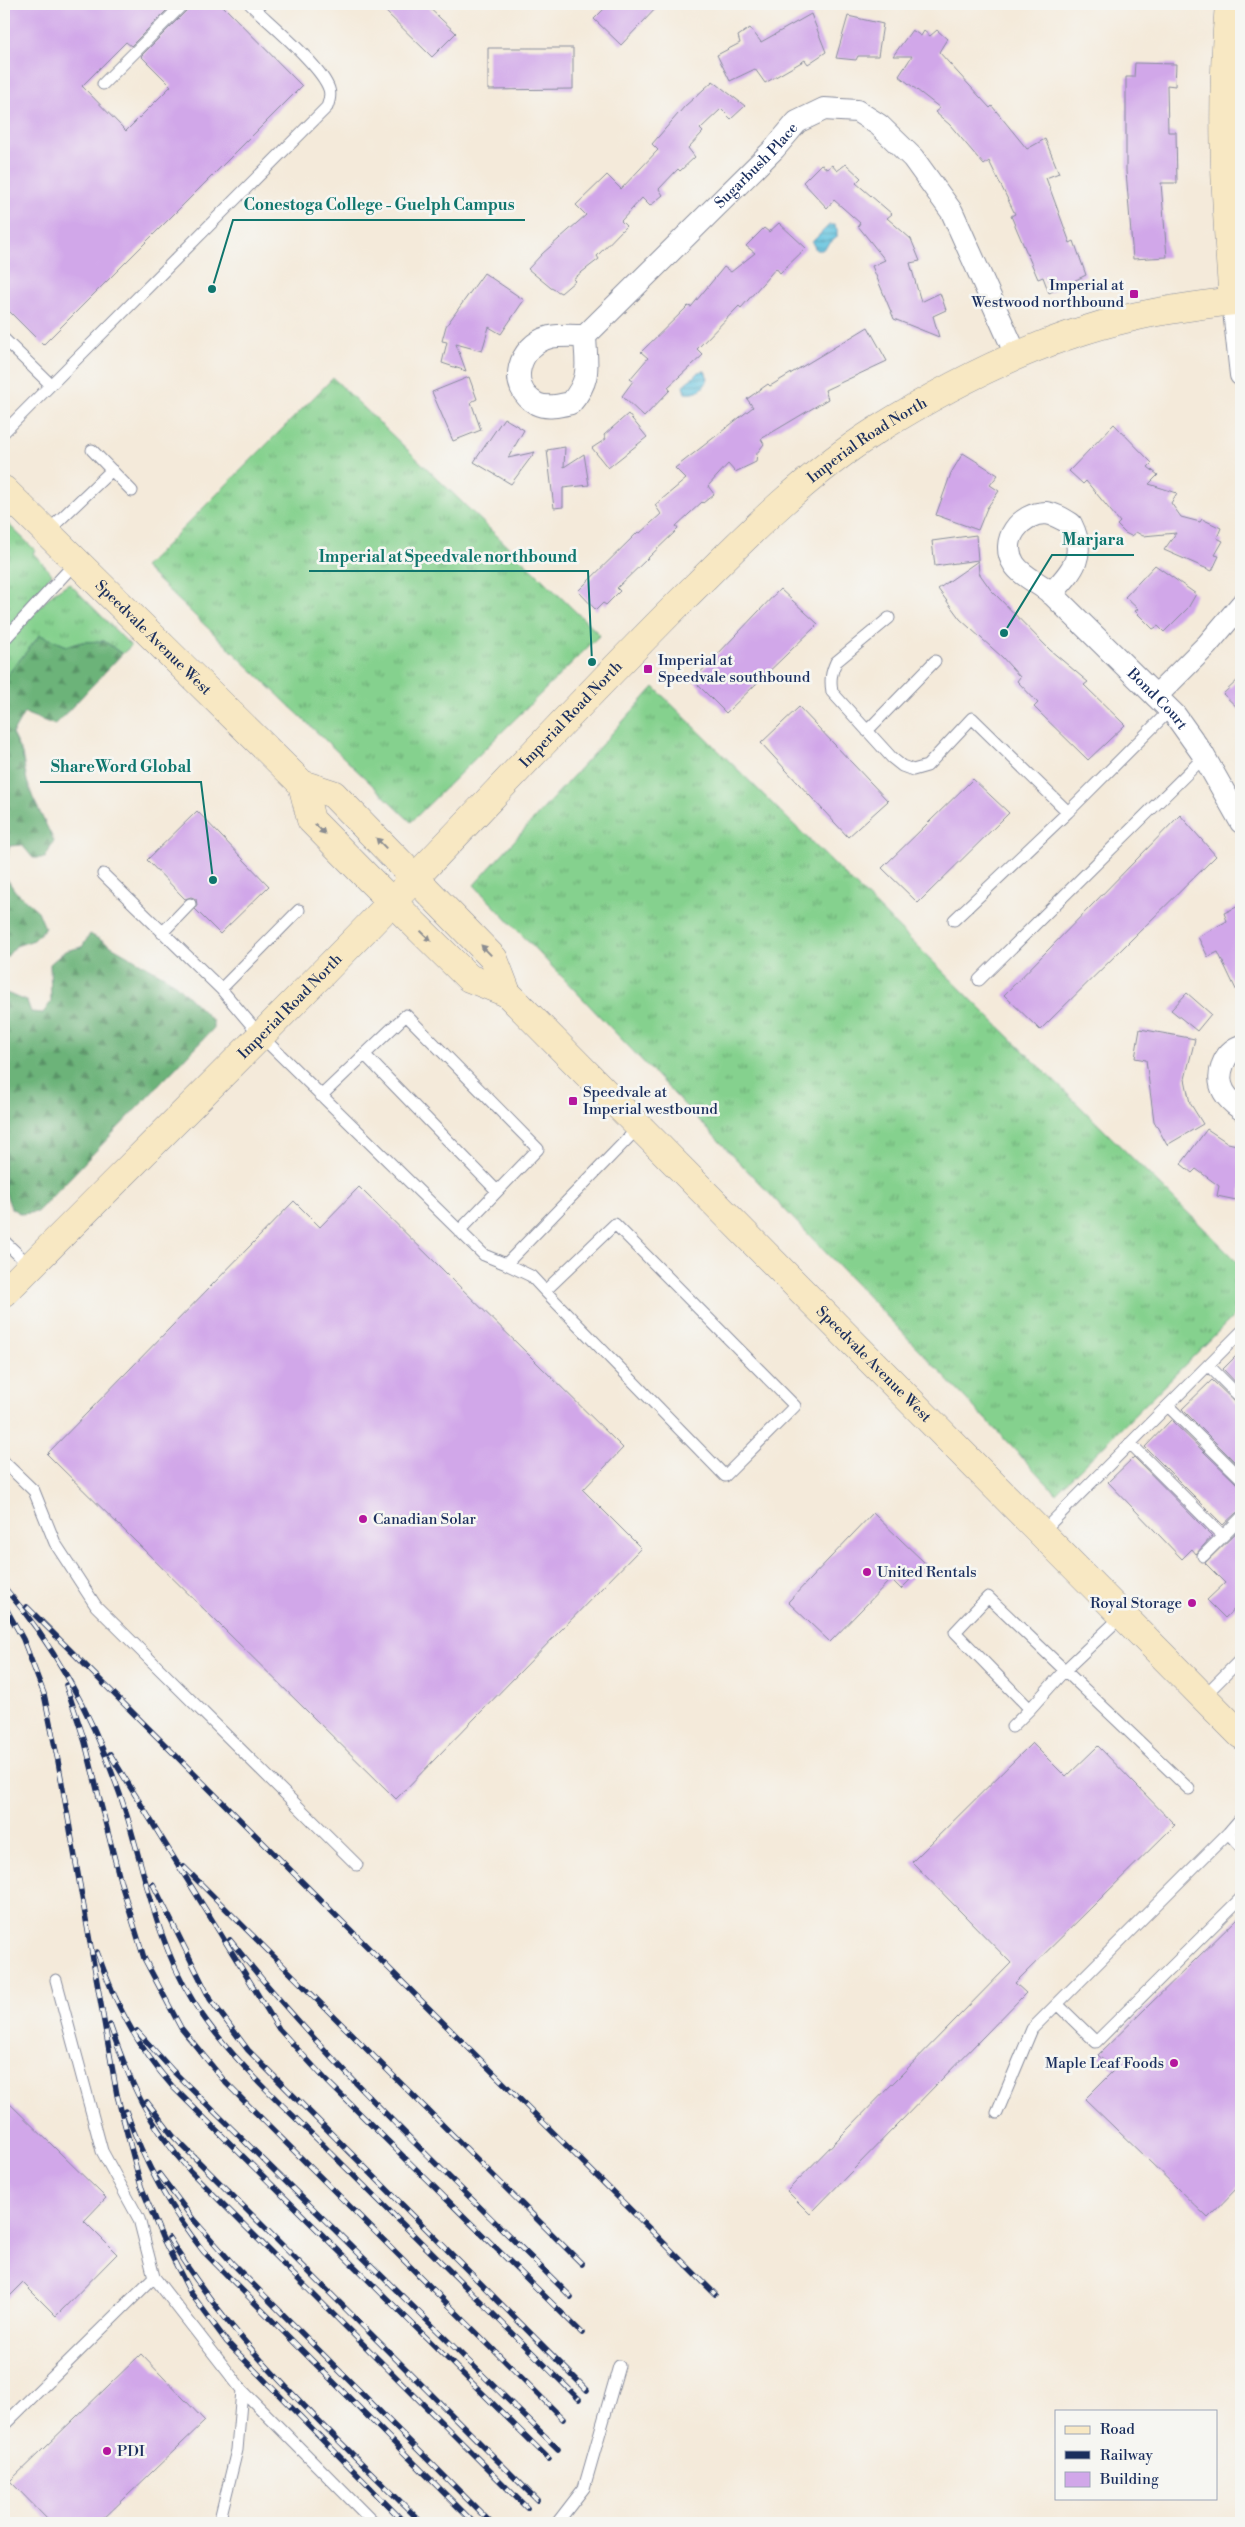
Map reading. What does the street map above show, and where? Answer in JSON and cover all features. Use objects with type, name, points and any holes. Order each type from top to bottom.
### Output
[{"type":"main road","points":[[1230,4],[1224,62],[1223,149],[1237,301]]},
{"type":"main road","name":"Imperial Road North","points":[[4,1292],[392,902],[616,665],[719,563],[810,478],[876,431],[958,384],[1017,356],[1090,329],[1125,319],[1170,309],[1237,301]]},
{"type":"main road","name":"Speedvale Avenue West","points":[[4,490],[302,784],[333,794],[494,959],[507,994]]},
{"type":"main road","name":"Speedvale Avenue West","points":[[302,784],[311,820],[469,978],[507,994],[1241,1735]]},
{"type":"street","name":"Sugarbush Place","points":[[585,336],[774,149],[797,122],[824,109],[856,111],[879,125],[913,158],[952,212],[1017,356]]},
{"type":"street","points":[[1237,301],[1241,375]]},
{"type":"street","name":"Bond Court","points":[[1051,594],[1163,703],[1205,756],[1241,822]]},
{"type":"street","points":[[1163,703],[1207,645],[1241,606]]},
{"type":"street","points":[[1241,1046],[1227,1056],[1220,1079],[1223,1090],[1230,1100],[1241,1108]]},
{"type":"lane","points":[[103,84],[183,4]]},
{"type":"lane","points":[[4,432],[327,107],[330,101],[330,89],[319,73],[250,4]]},
{"type":"lane","points":[[4,339],[50,384]]},
{"type":"lane","points":[[92,450],[132,491]]},
{"type":"lane","points":[[46,533],[112,470]]},
{"type":"lane","points":[[4,640],[76,562]]},
{"type":"lane","points":[[889,618],[836,662],[831,671],[832,692],[867,731],[892,758],[902,766],[913,770],[927,766],[972,718],[1068,812]]},
{"type":"lane","points":[[867,731],[935,661]]},
{"type":"lane","points":[[954,920],[1068,812],[1163,703]]},
{"type":"lane","points":[[979,980],[1205,756]]},
{"type":"lane","points":[[103,874],[221,989],[260,1036],[459,1231],[484,1255],[531,1276],[545,1291],[725,1476],[795,1406],[614,1224],[545,1291]]},
{"type":"lane","points":[[162,933],[190,904]]},
{"type":"lane","points":[[221,989],[299,910]]},
{"type":"lane","points":[[321,1096],[406,1015],[538,1149],[459,1231]]},
{"type":"lane","points":[[365,1055],[497,1191]]},
{"type":"lane","points":[[506,1264],[640,1127]]},
{"type":"lane","points":[[4,1241],[30,1266]]},
{"type":"lane","points":[[1041,1533],[1241,1332]]},
{"type":"lane","points":[[1208,1365],[1241,1398]]},
{"type":"lane","points":[[1168,1406],[1241,1478]]},
{"type":"lane","points":[[1130,1443],[1223,1536]]},
{"type":"lane","points":[[4,1462],[34,1490],[56,1543],[96,1606],[357,1865]]},
{"type":"lane","points":[[1203,1556],[1241,1518]]},
{"type":"lane","points":[[1030,1709],[955,1632],[988,1597],[1188,1789]]},
{"type":"lane","points":[[1012,1727],[1064,1670],[1123,1615]]},
{"type":"lane","points":[[1204,1697],[1241,1659]]},
{"type":"lane","points":[[997,2113],[1032,2029],[1241,1818]]},
{"type":"lane","points":[[1228,1833],[1241,1847]]},
{"type":"lane","points":[[1057,2004],[1096,2042],[1241,1898]]},
{"type":"lane","points":[[56,1980],[102,2151],[139,2219],[154,2277],[242,2390],[374,2523]]},
{"type":"lane","points":[[4,2424],[154,2277]]},
{"type":"lane","points":[[557,2523],[584,2488],[619,2366]]},
{"type":"lane","points":[[219,2523],[236,2450],[242,2390]]},
{"type":"green space","points":[[333,378],[600,635],[411,822],[144,567]]},
{"type":"green space","points":[[4,520],[35,550],[33,553],[52,574],[4,632],[4,570],[10,548],[4,543]]},
{"type":"green space","points":[[69,583],[131,646],[122,654],[104,641],[83,642],[67,646],[40,635],[4,679],[4,647],[52,594]]},
{"type":"green space","points":[[40,635],[67,646],[83,642],[104,641],[122,654],[55,725],[24,713],[12,734],[22,754],[27,781],[33,798],[54,841],[45,858],[33,858],[22,845],[9,846],[5,876],[15,891],[38,911],[45,928],[34,940],[16,946],[4,960],[4,679]]},
{"type":"green space","points":[[654,687],[1241,1265],[1241,1309],[1056,1493],[474,885]]},
{"type":"green space","points":[[90,934],[171,980],[213,1021],[213,1029],[37,1212],[21,1214],[11,1208],[4,1189],[4,989],[6,993],[27,1001],[31,1012],[43,1013],[51,1002],[50,964],[65,951],[82,947]]},
{"type":"water","points":[[829,225],[834,225],[837,229],[837,237],[822,250],[816,250],[812,242]]},
{"type":"water","points":[[705,371],[708,378],[702,388],[693,393],[685,393],[684,384],[698,372]]},
{"type":"building","points":[[4,4],[173,4],[131,46],[126,42],[82,86],[126,131],[171,86],[141,56],[188,9],[190,4],[221,4],[302,86],[43,345],[4,306]]},
{"type":"building","points":[[378,4],[425,4],[456,33],[432,57]]},
{"type":"building","points":[[609,4],[660,4],[621,45],[594,19]]},
{"type":"building","points":[[811,14],[826,52],[808,64],[805,60],[765,83],[755,69],[730,81],[717,55],[740,43],[738,36],[750,28],[761,42]]},
{"type":"building","points":[[848,16],[883,24],[878,56],[858,56],[856,60],[836,58]]},
{"type":"building","points":[[912,30],[921,36],[924,31],[930,36],[937,30],[947,39],[939,52],[990,108],[992,106],[1027,149],[1045,139],[1059,173],[1046,178],[1070,243],[1074,241],[1086,275],[1049,293],[1043,277],[1038,279],[1011,216],[1015,214],[989,161],[984,165],[950,125],[935,112],[940,108],[899,76],[912,56],[893,56]]},
{"type":"building","points":[[488,48],[573,48],[573,89],[488,90]]},
{"type":"building","points":[[1135,63],[1176,64],[1175,86],[1167,85],[1168,132],[1176,132],[1177,183],[1161,183],[1167,257],[1133,259],[1126,171],[1126,77],[1134,77]]},
{"type":"building","points":[[713,81],[745,106],[731,119],[721,109],[700,129],[703,132],[688,148],[695,157],[680,171],[678,169],[659,189],[663,195],[650,206],[642,198],[621,221],[626,226],[597,256],[599,259],[573,279],[575,281],[561,293],[551,288],[528,269],[586,215],[576,205],[607,175],[621,189],[658,150],[652,144],[685,106]]},
{"type":"building","points":[[821,164],[827,169],[832,165],[837,171],[846,164],[861,178],[856,183],[892,214],[887,218],[911,239],[920,261],[910,263],[921,302],[940,293],[946,310],[933,316],[939,337],[894,319],[872,266],[885,260],[858,226],[860,223],[834,200],[827,208],[803,182]]},
{"type":"building","points":[[779,223],[806,248],[780,273],[776,268],[741,308],[739,306],[697,349],[703,355],[668,387],[670,390],[644,417],[622,396],[633,381],[630,379],[648,358],[641,352],[688,306],[691,307],[724,267],[731,272],[755,253],[746,246],[764,228],[769,232]]},
{"type":"building","points":[[484,273],[524,300],[501,334],[489,327],[482,351],[456,344],[466,371],[442,363],[447,342],[442,341],[446,326]]},
{"type":"building","points":[[868,327],[887,361],[825,390],[828,399],[761,439],[764,444],[757,453],[756,462],[735,472],[728,464],[708,486],[714,494],[702,502],[676,526],[678,529],[617,588],[620,591],[606,605],[603,603],[596,610],[578,591],[638,532],[640,533],[661,514],[655,505],[686,479],[675,468],[753,407],[747,399],[768,384],[770,386]]},
{"type":"building","points":[[469,377],[477,399],[471,402],[481,430],[453,441],[432,392]]},
{"type":"building","points":[[628,414],[647,437],[608,468],[592,448],[606,439],[604,435]]},
{"type":"building","points":[[504,418],[524,430],[508,458],[535,452],[511,484],[474,462]]},
{"type":"building","points":[[1114,424],[1152,463],[1148,467],[1158,475],[1149,484],[1177,493],[1171,503],[1181,517],[1200,522],[1202,519],[1221,528],[1217,538],[1223,541],[1215,555],[1219,556],[1212,571],[1164,550],[1176,533],[1143,536],[1136,532],[1131,536],[1125,533],[1117,525],[1120,522],[1086,481],[1083,484],[1069,471]]},
{"type":"building","points":[[565,447],[564,467],[584,454],[589,485],[563,488],[563,507],[554,508],[547,450]]},
{"type":"building","points":[[963,453],[998,475],[990,485],[999,491],[987,508],[978,530],[936,515],[951,473]]},
{"type":"building","points":[[976,535],[978,560],[935,566],[932,541]]},
{"type":"building","points":[[978,561],[979,573],[991,590],[1050,650],[1088,682],[1084,685],[1125,725],[1088,760],[1034,707],[1038,703],[1017,681],[1020,677],[1002,657],[960,619],[938,589]]},
{"type":"building","points":[[1155,565],[1196,594],[1188,608],[1164,632],[1158,626],[1153,629],[1135,611],[1138,609],[1125,597]]},
{"type":"building","points":[[780,589],[818,624],[726,713],[693,680]]},
{"type":"building","points":[[1241,677],[1241,711],[1223,694]]},
{"type":"building","points":[[799,707],[888,801],[848,837],[761,743]]},
{"type":"building","points":[[973,779],[1009,813],[918,903],[882,868]]},
{"type":"building","points":[[197,811],[269,886],[220,934],[195,909],[197,905],[196,899],[191,897],[185,899],[147,860]]},
{"type":"building","points":[[1180,815],[1216,856],[1040,1030],[1004,995]]},
{"type":"building","points":[[1241,905],[1241,1000],[1218,952],[1208,957],[1198,937],[1227,921],[1224,913]]},
{"type":"building","points":[[1187,993],[1211,1014],[1197,1031],[1171,1010]]},
{"type":"building","points":[[1140,1029],[1195,1039],[1185,1079],[1190,1103],[1203,1124],[1167,1145],[1154,1121],[1146,1060],[1135,1058]]},
{"type":"building","points":[[1207,1129],[1228,1143],[1241,1146],[1241,1201],[1217,1196],[1219,1186],[1196,1169],[1192,1173],[1181,1164]]},
{"type":"building","name":"Canadian Solar","points":[[359,1187],[623,1448],[583,1490],[641,1548],[396,1799],[47,1454],[294,1201],[320,1227]]},
{"type":"building","points":[[1241,1351],[1241,1388],[1223,1369]]},
{"type":"building","points":[[1212,1380],[1236,1403],[1241,1405],[1241,1468],[1182,1409]]},
{"type":"building","points":[[1171,1420],[1236,1483],[1241,1485],[1241,1511],[1223,1525],[1145,1447]]},
{"type":"building","points":[[1134,1457],[1212,1536],[1196,1554],[1192,1549],[1182,1559],[1108,1482]]},
{"type":"building","name":"United Rentals","points":[[873,1513],[926,1564],[901,1589],[891,1579],[830,1642],[788,1602]]},
{"type":"building","points":[[1241,1528],[1241,1603],[1225,1618],[1207,1600],[1225,1583],[1205,1563]]},
{"type":"building","points":[[1032,1743],[1066,1777],[1098,1746],[1175,1825],[1015,1983],[1026,1993],[810,2214],[787,2191],[1011,1963],[912,1862]]},
{"type":"building","name":"Maple Leaf Foods","points":[[1241,1915],[1241,2184],[1208,2218],[1085,2099],[1114,2070],[1098,2055]]},
{"type":"building","points":[[4,2098],[106,2198],[84,2221],[117,2254],[56,2316],[23,2283],[4,2302]]},
{"type":"building","name":"PDI","points":[[141,2354],[205,2421],[99,2523],[51,2523],[10,2481]]},
{"type":"railway","points":[[4,1587],[25,1613],[62,1668],[93,1726],[118,1788],[162,1935],[181,1980],[207,2022],[223,2043],[258,2081],[579,2399]]},
{"type":"railway","points":[[4,1605],[23,1639],[44,1694],[58,1761],[117,2095],[141,2186],[162,2237],[190,2292],[227,2342],[405,2523]]},
{"type":"railway","points":[[27,1607],[715,2294]]},
{"type":"railway","points":[[66,1685],[85,1742],[120,1880],[144,1958],[181,2028],[226,2083],[563,2419]]},
{"type":"railway","points":[[110,1754],[279,2029],[327,2081],[582,2333]]},
{"type":"railway","points":[[184,1867],[582,2264]]},
{"type":"railway","points":[[153,1884],[210,1999],[248,2050],[587,2390]]},
{"type":"railway","points":[[230,1940],[269,1988],[352,2079],[571,2297]]},
{"type":"railway","points":[[97,1952],[128,2024],[148,2056],[173,2087],[549,2459]]},
{"type":"railway","points":[[110,2025],[133,2085],[151,2119],[190,2171],[527,2508]]},
{"type":"railway","points":[[137,2031],[173,2071],[558,2449]]},
{"type":"railway","points":[[147,2102],[173,2136],[537,2500]]},
{"type":"railway","points":[[126,2111],[141,2149],[159,2185],[180,2219],[204,2252],[474,2523]]},
{"type":"railway","points":[[159,2174],[193,2219],[233,2264],[491,2523]]},
{"type":"railway","points":[[169,2238],[195,2278],[255,2353],[320,2422],[422,2523]]},
{"type":"place","name":"Conestoga College - Guelph Campus","points":[[212,289]]},
{"type":"place","name":"Imperial at Westwood northbound","points":[[1134,294]]},
{"type":"place","name":"Marjara","points":[[1004,633]]},
{"type":"place","name":"Imperial at Speedvale northbound","points":[[592,662]]},
{"type":"place","name":"Imperial at Speedvale southbound","points":[[648,669]]},
{"type":"place","name":"ShareWord Global","points":[[213,880]]},
{"type":"place","name":"Speedvale at Imperial westbound","points":[[573,1101]]},
{"type":"place","name":"Canadian Solar","points":[[363,1519]]},
{"type":"place","name":"United Rentals","points":[[867,1572]]},
{"type":"place","name":"Royal Storage","points":[[1192,1603]]},
{"type":"place","name":"Maple Leaf Foods","points":[[1174,2063]]},
{"type":"place","name":"PDI","points":[[107,2451]]}]
